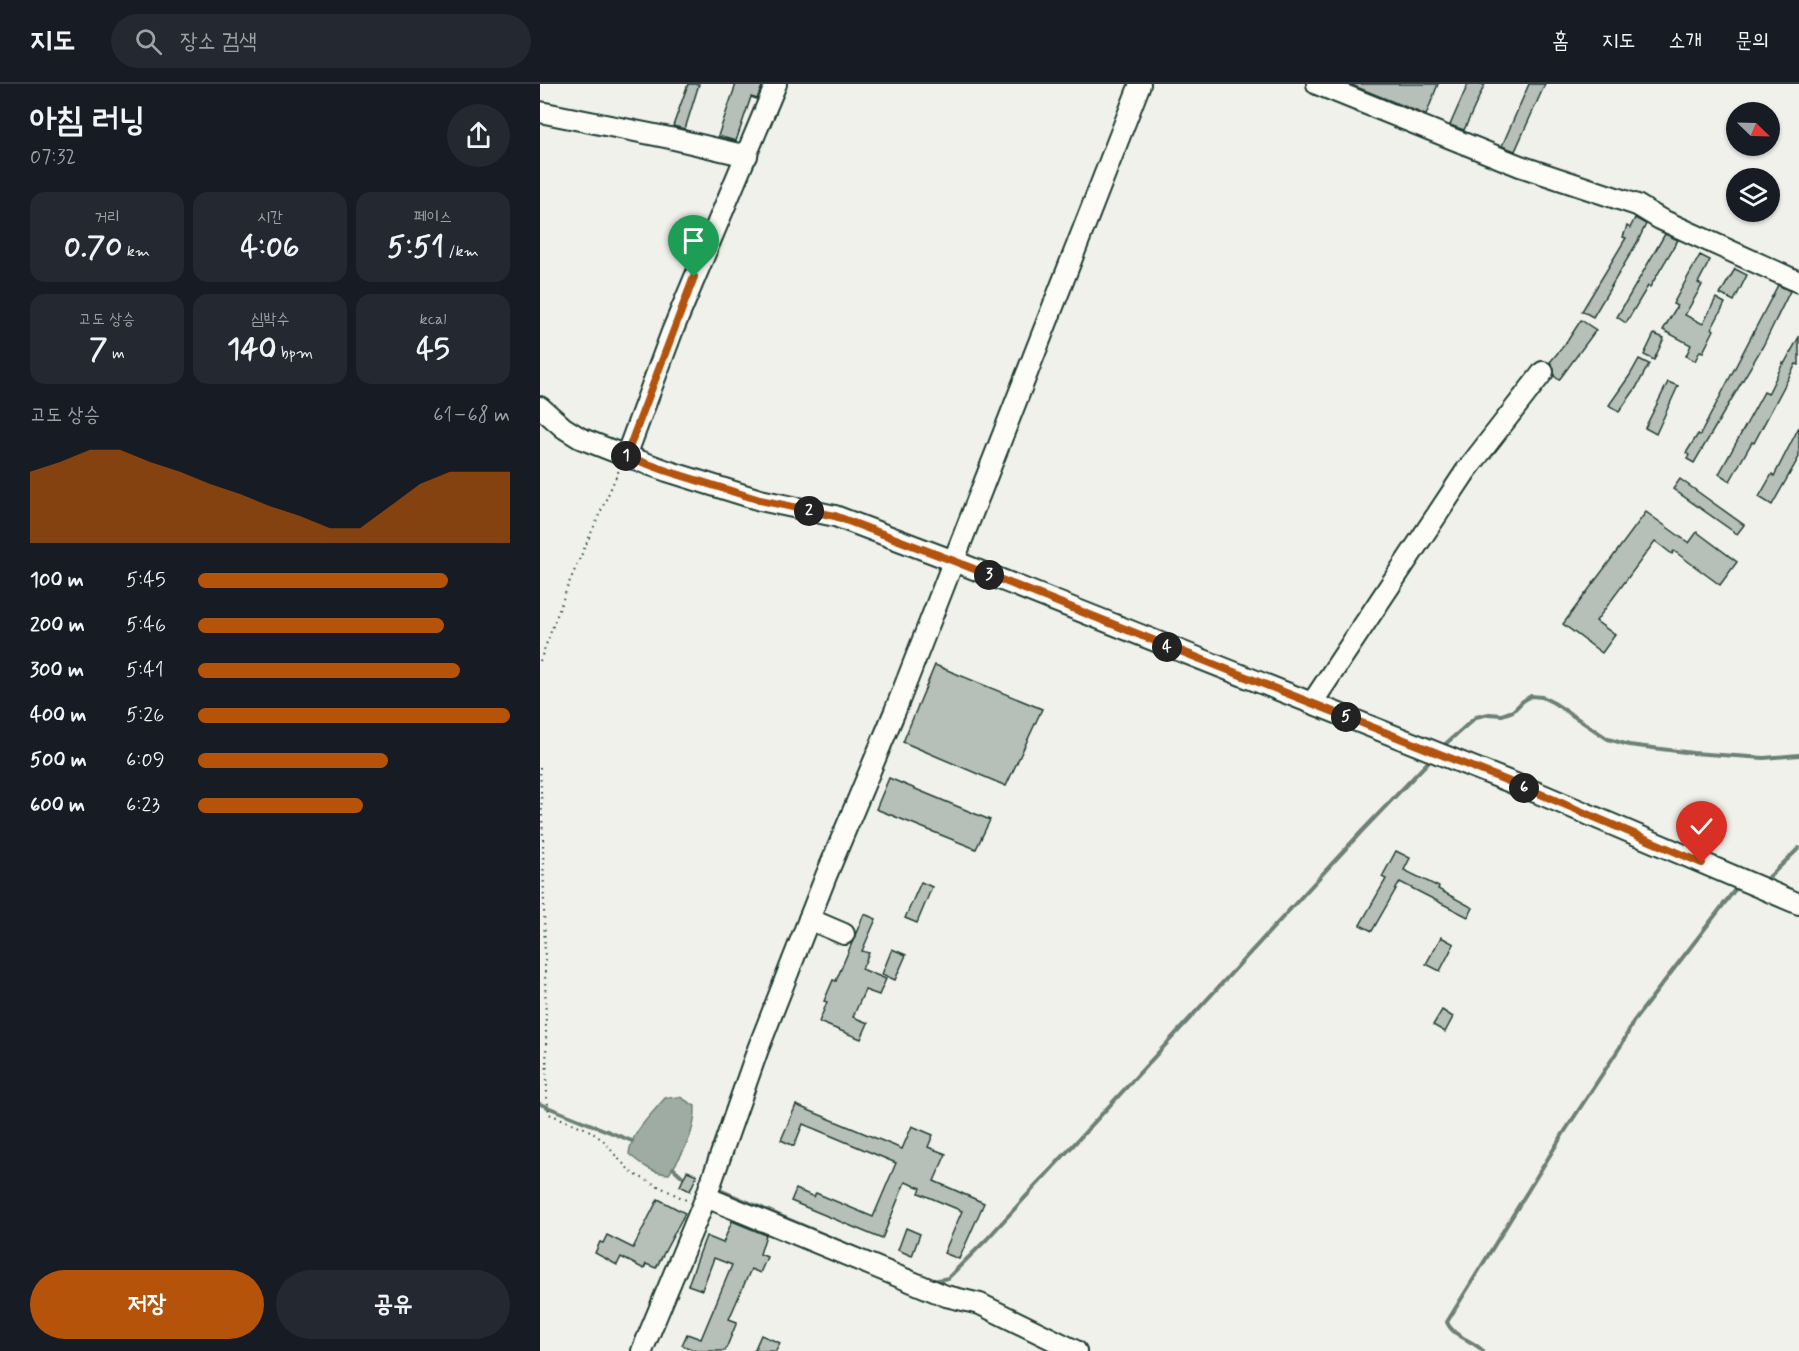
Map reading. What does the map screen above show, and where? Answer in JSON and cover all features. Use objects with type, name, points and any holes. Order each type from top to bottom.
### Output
[{"type":"street","points":[[626,456],[672,332],[776,84]]},
{"type":"street","points":[[642,1351],[704,1202],[758,1048],[808,919],[895,711],[1140,84]]},
{"type":"street","points":[[1317,84],[1520,166],[1637,205],[1660,219],[1799,282]]},
{"type":"street","points":[[540,112],[747,156]]},
{"type":"street","points":[[1312,703],[1466,471],[1543,372]]},
{"type":"street","points":[[540,407],[564,428],[580,438],[667,471],[760,500],[835,516],[954,561],[1538,793],[1799,904]]},
{"type":"street","points":[[808,919],[844,934]]},
{"type":"street","points":[[704,1202],[946,1296],[980,1304],[1076,1351]]},
{"type":"path","points":[[540,661],[569,583],[601,507],[626,456]]},
{"type":"path","points":[[540,767],[549,1114],[587,1129],[604,1141],[632,1173],[704,1202]]},
{"type":"shaded area","points":[[680,1097],[695,1106],[691,1133],[684,1150],[669,1174],[657,1172],[629,1154],[631,1146],[643,1124],[665,1098]]},
{"type":"building","points":[[688,84],[699,84],[685,129],[673,126]]},
{"type":"building","points":[[736,84],[763,84],[757,99],[751,97],[736,141],[718,136]]},
{"type":"building","points":[[1349,84],[1438,84],[1426,115]]},
{"type":"building","points":[[1468,84],[1485,84],[1464,130],[1450,125]]},
{"type":"building","points":[[1529,84],[1545,84],[1515,151],[1502,146]]},
{"type":"building","points":[[1635,218],[1646,224],[1593,317],[1582,311],[1626,238],[1623,237],[1627,226],[1630,228]]},
{"type":"building","points":[[1665,234],[1678,240],[1626,323],[1617,317]]},
{"type":"building","points":[[1700,255],[1710,260],[1698,283],[1702,285],[1685,315],[1703,324],[1716,298],[1725,303],[1703,352],[1700,351],[1695,361],[1686,356],[1691,345],[1663,330],[1677,306],[1673,304]]},
{"type":"building","points":[[1735,269],[1747,275],[1734,301],[1720,294]]},
{"type":"building","points":[[1778,285],[1790,291],[1763,346],[1694,463],[1687,459],[1689,455],[1686,453],[1698,434],[1700,435]]},
{"type":"building","points":[[1581,320],[1596,330],[1559,380],[1554,376],[1554,368],[1550,362]]},
{"type":"building","points":[[1654,334],[1664,338],[1654,360],[1644,355]]},
{"type":"building","points":[[1799,337],[1799,365],[1796,364],[1754,443],[1752,442],[1730,481],[1719,474],[1764,392],[1768,394]]},
{"type":"building","points":[[1639,359],[1649,364],[1619,412],[1609,405]]},
{"type":"building","points":[[1668,382],[1678,386],[1656,434],[1645,428]]},
{"type":"building","points":[[1799,427],[1799,457],[1772,505],[1759,497],[1772,474],[1774,476]]},
{"type":"building","points":[[1680,479],[1744,525],[1737,534],[1673,489]]},
{"type":"building","points":[[1646,512],[1689,543],[1697,532],[1737,562],[1720,585],[1674,551],[1672,554],[1655,541],[1596,621],[1615,635],[1602,653],[1563,624]]},
{"type":"building","points":[[935,665],[1042,709],[1006,786],[903,742]]},
{"type":"building","points":[[889,778],[990,820],[976,849],[876,809]]},
{"type":"building","points":[[1396,851],[1410,858],[1404,870],[1439,887],[1438,889],[1473,908],[1468,917],[1400,882],[1372,931],[1360,925],[1386,879],[1382,877]]},
{"type":"building","points":[[921,882],[932,887],[917,923],[905,918]]},
{"type":"building","points":[[864,914],[876,919],[862,951],[869,953],[862,969],[886,979],[879,995],[865,990],[853,1017],[868,1023],[861,1039],[819,1022],[827,1002],[824,1001],[833,980],[836,981]]},
{"type":"building","points":[[1441,937],[1454,944],[1440,971],[1426,964]]},
{"type":"building","points":[[892,949],[906,955],[895,980],[882,974]]},
{"type":"building","points":[[1442,1010],[1453,1017],[1445,1032],[1433,1025]]},
{"type":"building","points":[[796,1105],[902,1149],[912,1126],[933,1135],[928,1147],[946,1154],[934,1181],[984,1203],[959,1259],[944,1253],[962,1211],[919,1193],[921,1188],[905,1182],[882,1239],[791,1201],[796,1189],[814,1197],[816,1193],[873,1217],[896,1163],[803,1124],[794,1146],[781,1140]]},
{"type":"building","points":[[687,1171],[697,1175],[690,1191],[680,1186]]},
{"type":"building","points":[[658,1199],[685,1213],[656,1268],[646,1264],[644,1269],[621,1257],[617,1265],[595,1253],[600,1242],[603,1243],[607,1235],[633,1248]]},
{"type":"building","points":[[732,1221],[766,1235],[760,1254],[767,1257],[760,1273],[751,1269],[729,1319],[737,1322],[725,1351],[696,1351],[682,1345],[687,1334],[701,1339],[732,1265],[714,1258],[702,1290],[688,1285],[706,1236],[723,1243]]},
{"type":"building","points":[[906,1228],[920,1234],[912,1256],[898,1250]]},
{"type":"building","points":[[761,1335],[780,1343],[776,1351],[754,1351]]},
{"type":"waterway","points":[[1442,747],[1476,717],[1489,714],[1502,715],[1513,711],[1531,696],[1542,697],[1608,739],[1629,745],[1693,753],[1764,758],[1799,755]]},
{"type":"waterway","points":[[933,1281],[948,1278],[987,1239],[1362,831],[1433,757]]},
{"type":"waterway","points":[[1763,883],[1799,848]]},
{"type":"waterway","points":[[1483,1351],[1458,1335],[1447,1322],[1563,1134],[1622,1044],[1633,1022],[1737,887]]},
{"type":"waterway","points":[[540,1104],[632,1141]]},
{"type":"waterway","points":[[673,1168],[684,1178]]},
{"type":"waterway","points":[[715,1188],[898,1266]]},
{"type":"route","points":[[694,277],[626,456],[760,500],[835,516],[954,561],[1538,793],[1702,863]]}]
